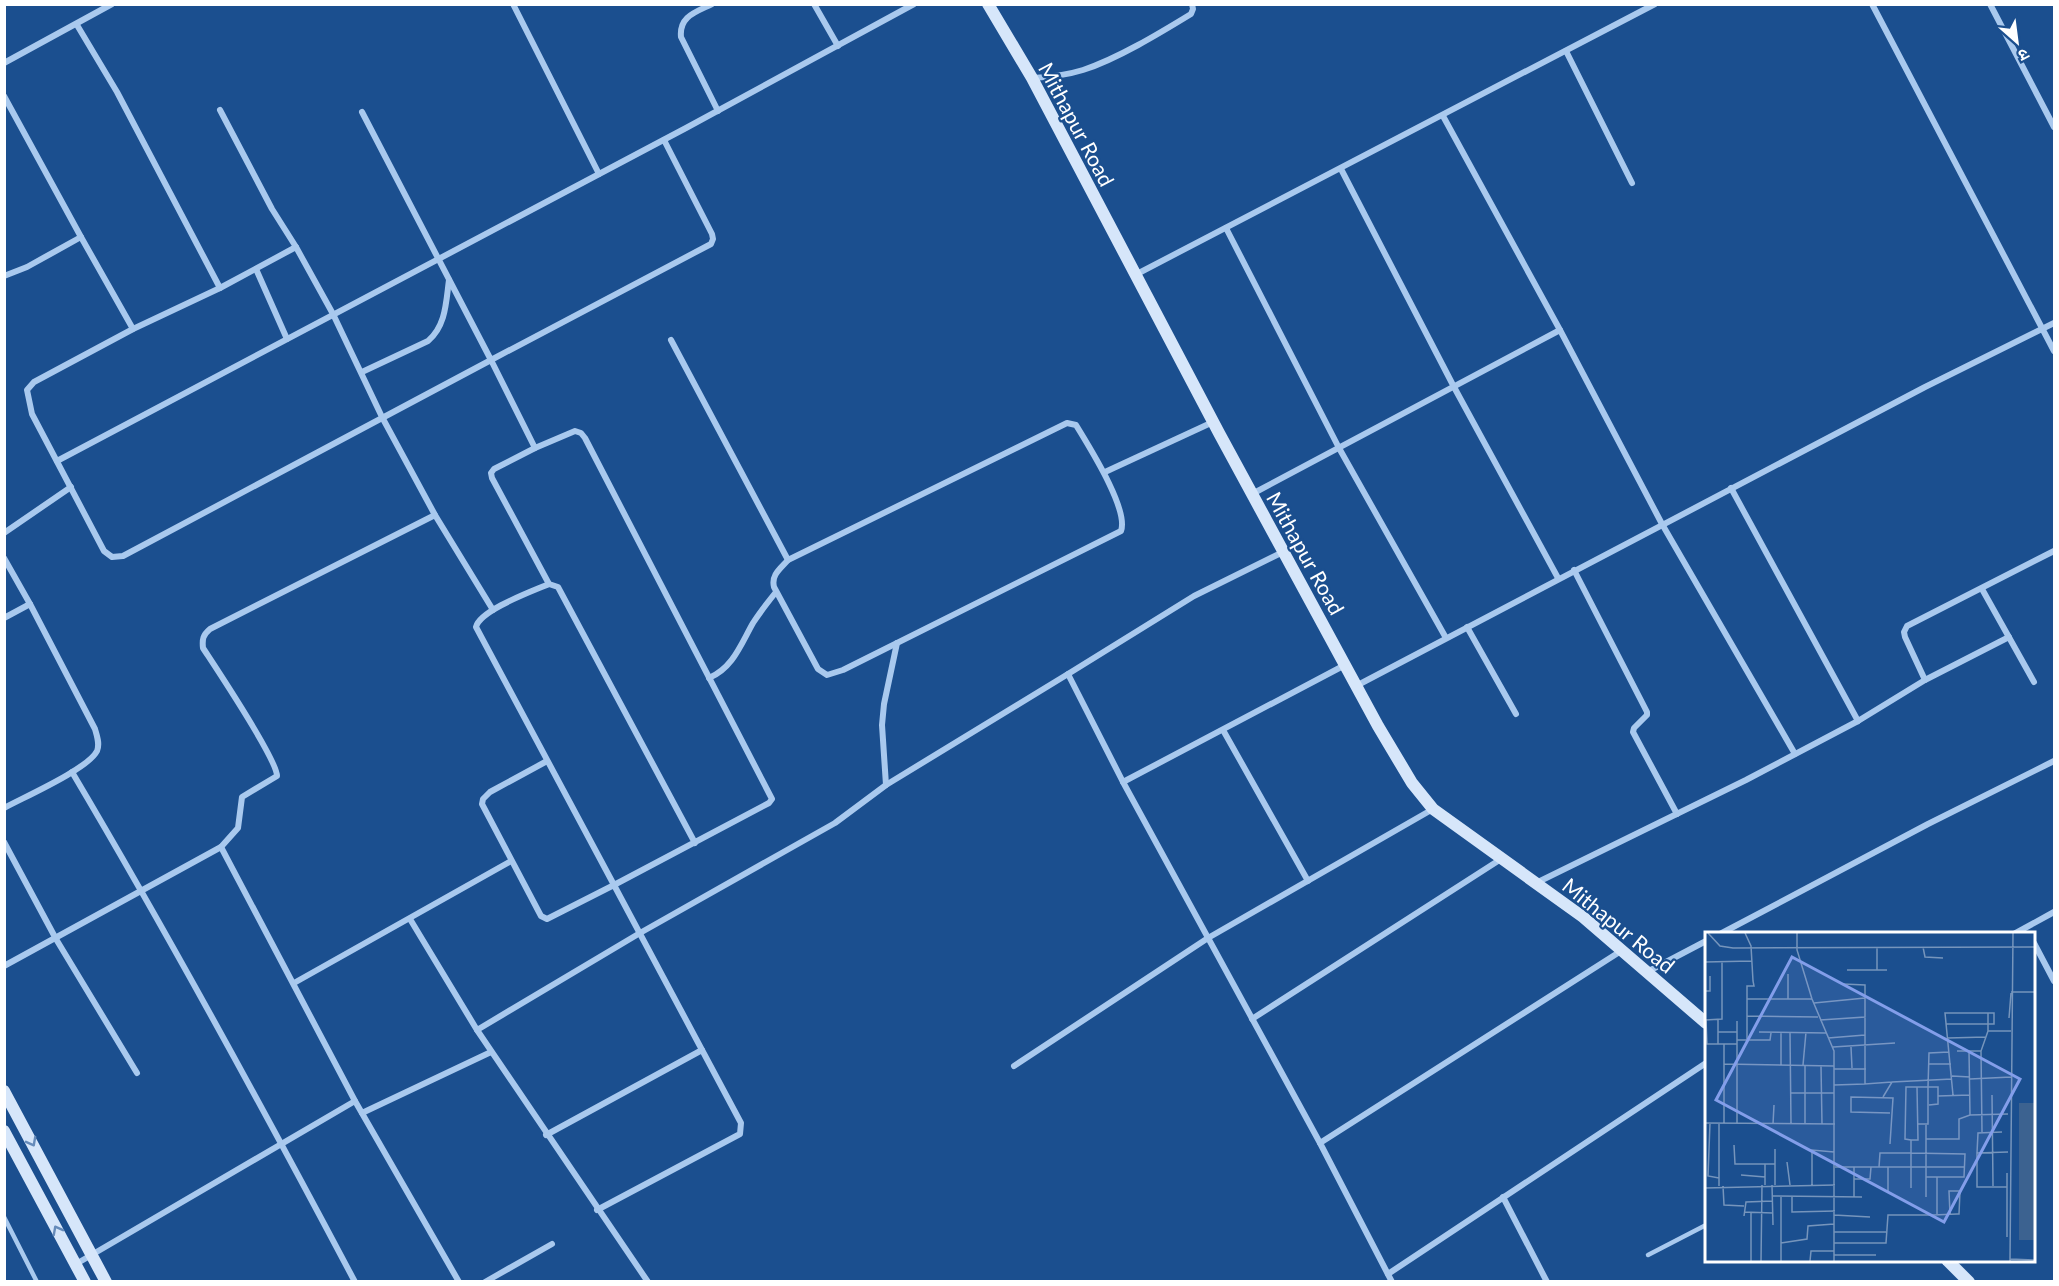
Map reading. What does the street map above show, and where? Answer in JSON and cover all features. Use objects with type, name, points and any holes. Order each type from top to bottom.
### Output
[{"type":"street","points":[[4,63],[78,25],[112,4]]},
{"type":"street","points":[[513,4],[599,174]]},
{"type":"street","points":[[712,4],[684,19],[680,31],[718,111]]},
{"type":"street","points":[[814,4],[838,46]]},
{"type":"street","points":[[57,461],[664,140],[914,4]]},
{"type":"street","name":"Mithapur Road","points":[[988,4],[1032,78],[1283,552],[1412,783],[1433,809],[1583,917],[1705,1021]]},
{"type":"street","points":[[1032,78],[1058,76],[1084,69],[1120,53],[1191,14],[1192,4]]},
{"type":"street","points":[[1135,275],[1655,4]]},
{"type":"street","points":[[1872,4],[2055,351]]},
{"type":"street","points":[[1990,4],[2055,127]]},
{"type":"street","points":[[78,25],[117,92],[220,288]]},
{"type":"street","points":[[1566,51],[1632,183]]},
{"type":"street","points":[[4,96],[133,329]]},
{"type":"street","points":[[220,110],[272,209],[333,314],[382,417],[435,515],[493,610]]},
{"type":"street","points":[[362,112],[439,257],[535,448]]},
{"type":"street","points":[[1443,116],[1560,330],[1662,524],[1795,754]]},
{"type":"street","points":[[296,247],[220,288],[133,329],[34,382],[27,390],[32,414],[104,551],[112,557],[117,557],[711,244],[712,234],[664,140]]},
{"type":"street","points":[[1341,169],[1454,387],[1558,579]]},
{"type":"street","points":[[1226,228],[1339,448],[1446,638]]},
{"type":"street","points":[[4,276],[27,267],[81,237]]},
{"type":"street","points":[[256,269],[287,339]]},
{"type":"street","points":[[362,372],[428,341],[433,336],[443,320],[450,280]]},
{"type":"street","points":[[1356,686],[1925,387],[2055,323]]},
{"type":"street","points":[[1252,494],[1560,330]]},
{"type":"street","points":[[671,340],[788,560]]},
{"type":"street","points":[[1105,472],[1213,422]]},
{"type":"street","points":[[1066,423],[1076,425],[1105,472],[1120,515],[1121,531],[897,644],[830,675],[818,669],[776,591],[773,579],[788,560],[1066,423]]},
{"type":"street","points":[[547,761],[490,792],[482,804],[541,916],[547,919],[695,843],[769,803],[772,799],[585,438],[581,433],[575,431],[494,469],[491,475],[549,584]]},
{"type":"street","points":[[4,533],[70,487]]},
{"type":"street","points":[[1731,488],[1858,721]]},
{"type":"street","points":[[4,966],[221,847],[238,828],[241,799],[273,780],[278,773],[261,741],[203,648],[202,637],[210,629],[435,515]]},
{"type":"street","points":[[1925,680],[1905,637],[1906,626],[2055,551]]},
{"type":"street","points":[[477,1030],[640,933],[835,823],[886,785],[1194,596],[1283,552]]},
{"type":"street","points":[[4,558],[95,729],[98,741],[98,749],[93,757],[72,772],[4,808]]},
{"type":"street","points":[[1574,570],[1647,712],[1633,732],[1677,813]]},
{"type":"street","points":[[597,1210],[740,1134],[741,1123],[476,627],[479,620],[493,610],[549,584],[560,588],[695,843]]},
{"type":"street","points":[[1982,589],[2034,682]]},
{"type":"street","points":[[710,678],[721,673],[733,659],[754,621],[776,591]]},
{"type":"street","points":[[4,618],[30,604]]},
{"type":"street","points":[[1467,627],[1516,714]]},
{"type":"street","points":[[1536,883],[1795,754],[1858,721],[1925,680],[2009,637]]},
{"type":"street","points":[[886,785],[882,725],[884,704],[897,644]]},
{"type":"street","points":[[1123,782],[1345,665]]},
{"type":"street","points":[[1068,674],[1123,782],[1320,1143],[1392,1281]]},
{"type":"street","points":[[1223,730],[1308,881]]},
{"type":"street","points":[[1722,932],[1928,824],[2055,761]]},
{"type":"street","points":[[72,772],[142,890],[282,1143],[355,1281]]},
{"type":"street","points":[[1014,1066],[1208,938],[1433,809]]},
{"type":"street","points":[[4,842],[56,939],[137,1072]]},
{"type":"street","points":[[221,847],[355,1101],[459,1281]]},
{"type":"street","points":[[1252,1019],[1502,858]]},
{"type":"street","points":[[294,982],[511,861]]},
{"type":"street","points":[[2027,931],[2055,912]]},
{"type":"street","points":[[410,919],[491,1052],[597,1210],[648,1281]]},
{"type":"street","points":[[1647,972],[1705,941]]},
{"type":"street","points":[[2035,945],[2055,981]]},
{"type":"street","points":[[1320,1143],[1622,951]]},
{"type":"street","points":[[546,1135],[702,1050]]},
{"type":"street","points":[[362,1113],[491,1052]]},
{"type":"street","points":[[1388,1274],[1705,1064]]},
{"type":"street","points":[[4,1090],[106,1281]]},
{"type":"street","points":[[76,1264],[355,1101]]},
{"type":"street","points":[[4,1131],[85,1281]]},
{"type":"street","points":[[1503,1197],[1547,1281]]},
{"type":"street","points":[[484,1281],[552,1245]]},
{"type":"street","points":[[1949,1262],[1969,1281]]},
{"type":"lane","points":[[4,1217],[37,1281]]},
{"type":"lane","points":[[1648,1254],[1705,1226]]}]
